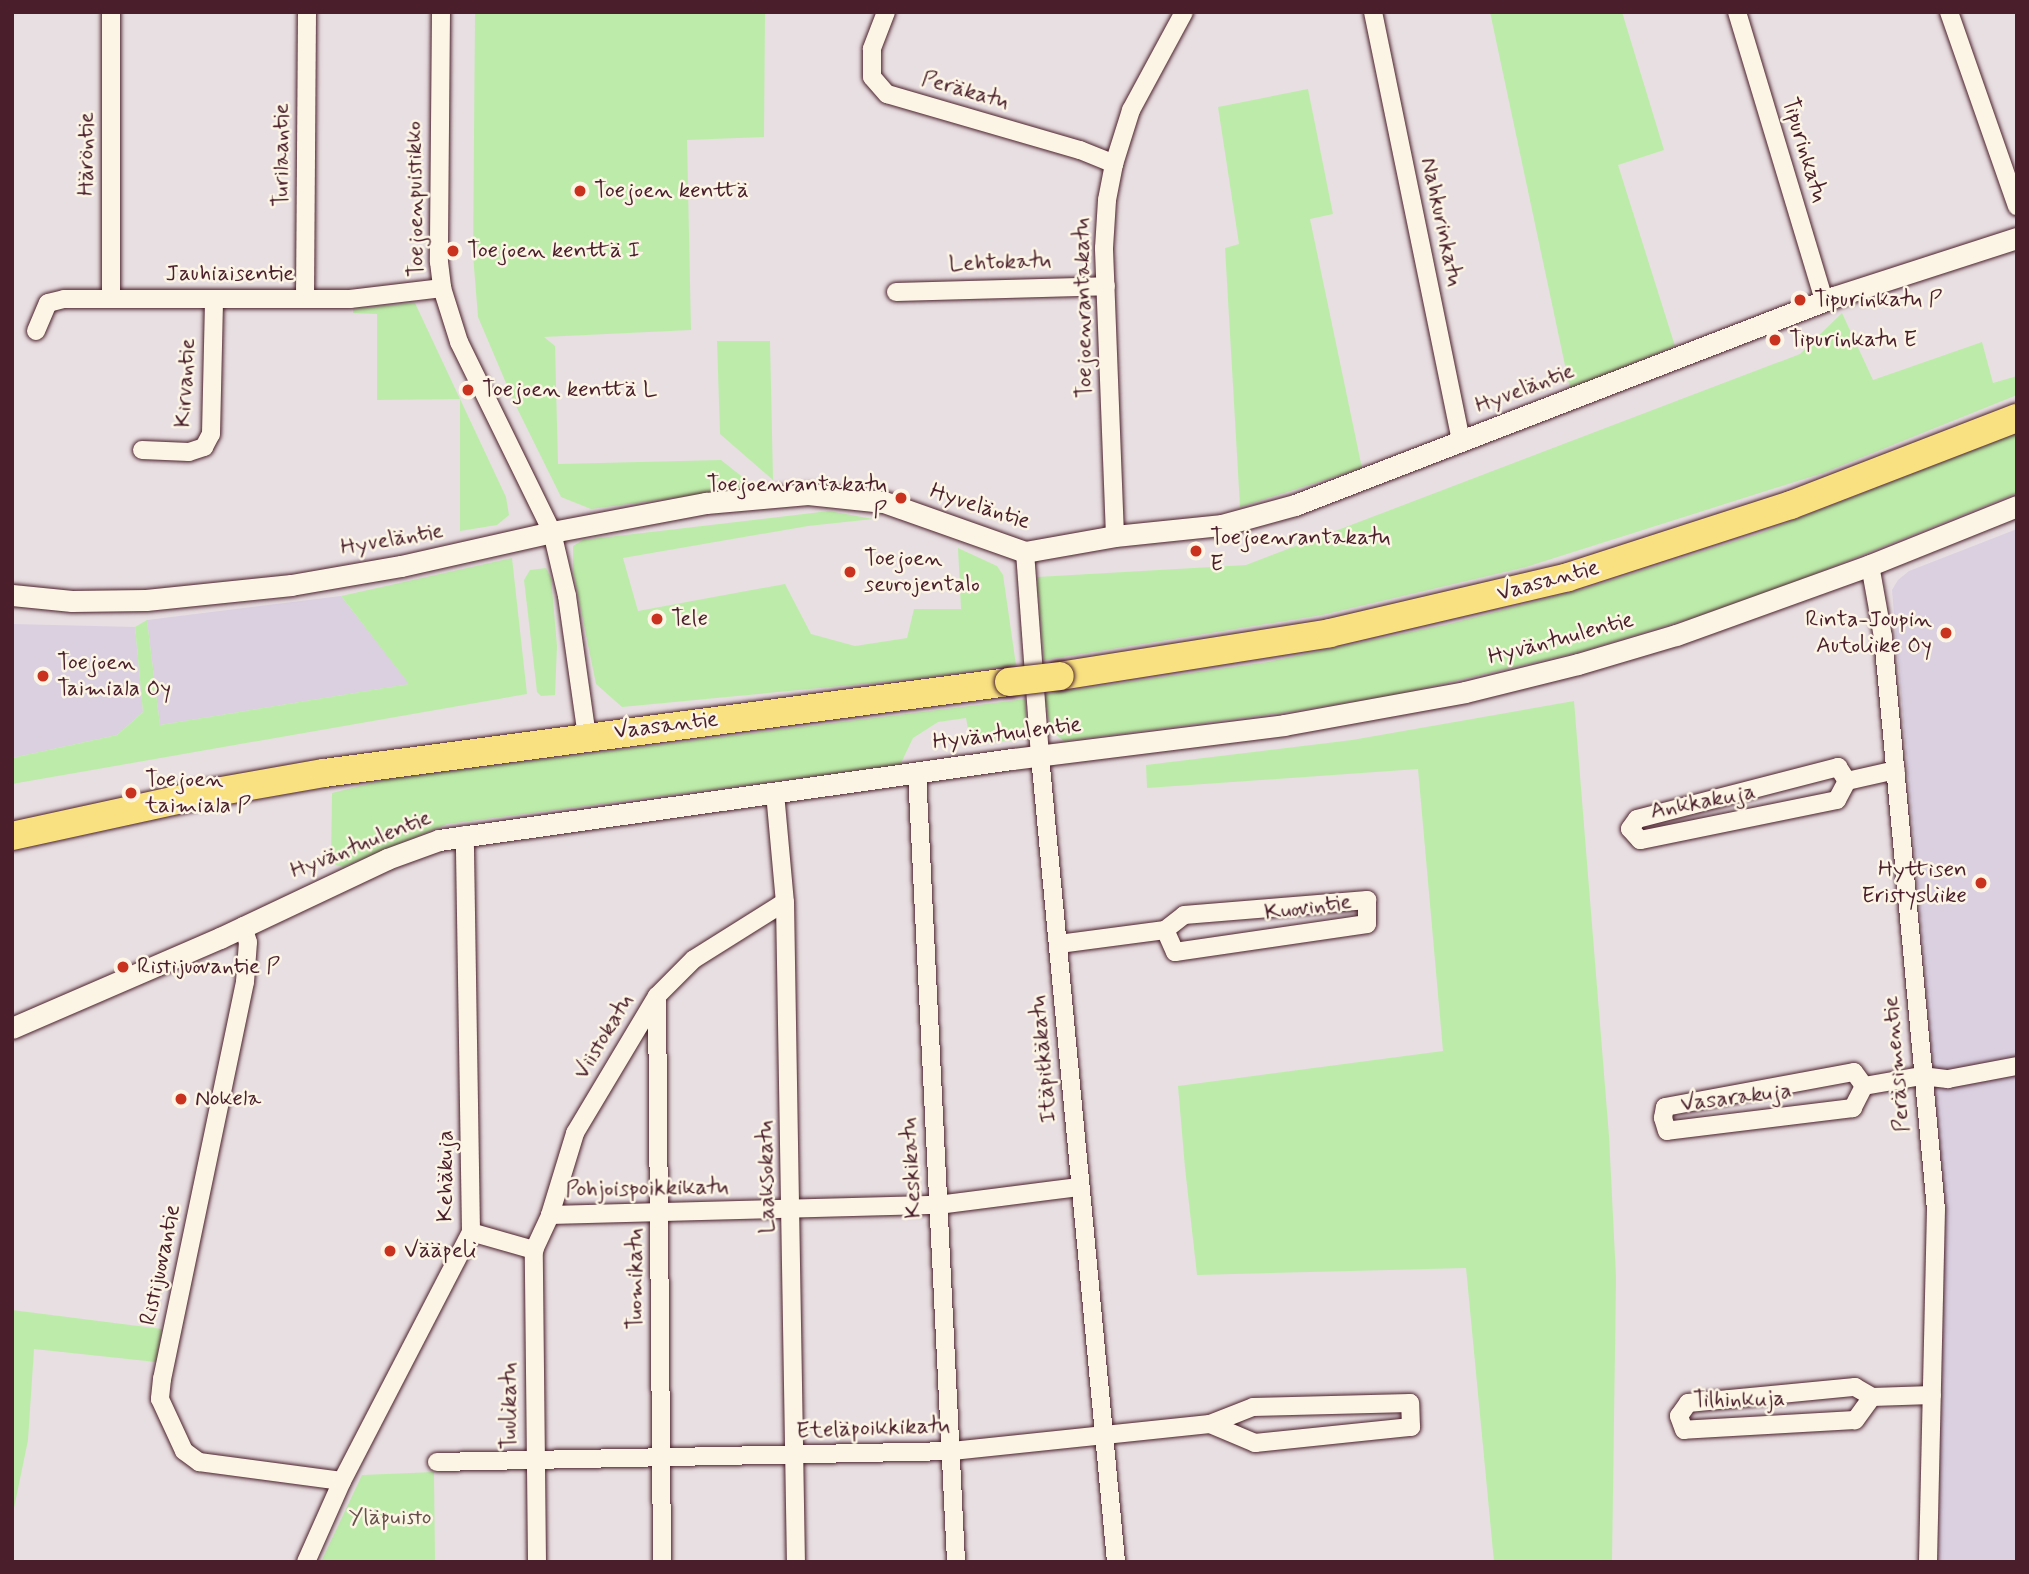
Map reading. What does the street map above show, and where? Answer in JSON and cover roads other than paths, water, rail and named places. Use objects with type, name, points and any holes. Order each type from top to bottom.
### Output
[{"type":"main road","name":"Vaasantie","points":[[12,836],[324,773],[587,736],[1060,676],[1330,633],[1568,577],[1791,505],[2017,418]]},
{"type":"street","name":"Häröntie","points":[[111,12],[111,297]]},
{"type":"street","name":"Turilaantie","points":[[305,299],[307,12]]},
{"type":"street","name":"Toejoenpuistikko","points":[[441,12],[439,262],[442,288],[459,342],[552,532],[567,596],[587,736]]},
{"type":"street","name":"Peräkatu","points":[[886,12],[872,49],[872,77],[887,94],[1080,150],[1114,164]]},
{"type":"street","name":"Toejoenrantakatu","points":[[1115,536],[1104,247],[1114,164],[1131,110],[1184,12]]},
{"type":"street","name":"Nahkurinkatu","points":[[1373,12],[1461,442]]},
{"type":"street","name":"Tipurinkatu","points":[[1737,12],[1824,301]]},
{"type":"street","points":[[1950,12],[2017,206]]},
{"type":"street","name":"Hyveläntie","points":[[12,595],[72,601],[134,600],[220,593],[401,566],[552,532],[715,502],[808,494],[884,502],[1025,552],[1115,536],[1222,525],[1295,505],[1824,301],[2017,238]]},
{"type":"street","name":"Lehtokatu","points":[[896,292],[1106,286]]},
{"type":"street","name":"Jauhiaisentie","points":[[36,331],[48,303],[64,299],[385,297],[442,288]]},
{"type":"street","name":"Kirvantie","points":[[142,450],[188,452],[204,447],[211,434],[214,300]]},
{"type":"street","name":"Hyväntuulentie","points":[[12,1028],[387,859],[439,840],[917,772],[1284,725],[1465,692],[1578,664],[1676,635],[1870,565],[2017,506]]},
{"type":"street","name":"Itäpitkäkatu","points":[[1025,552],[1040,756],[1102,1437],[1116,1562]]},
{"type":"street","name":"Peräsimentie","points":[[1870,565],[1883,637],[1936,1209],[1928,1562]]},
{"type":"street","name":"Ankkakuja","points":[[1838,767],[1847,781],[1837,800],[1640,840],[1630,829],[1637,819],[1838,767]]},
{"type":"street","points":[[1847,781],[1896,770]]},
{"type":"street","name":"Keskikatu","points":[[917,772],[956,1562]]},
{"type":"street","name":"Laaksokatu","points":[[775,793],[785,902],[793,1210],[796,1562]]},
{"type":"street","name":"Kehäkuja","points":[[306,1562],[342,1481],[471,1232],[465,835]]},
{"type":"street","name":"Kuovintie","points":[[1059,944],[1165,930],[1184,915],[1367,900],[1367,924],[1175,952],[1165,930]]},
{"type":"street","name":"Viistokatu","points":[[534,1250],[550,1215],[575,1133],[657,996],[694,959],[785,902]]},
{"type":"street","name":"Ristijuovantie","points":[[243,926],[248,942],[245,982],[160,1399],[184,1451],[199,1462],[342,1481]]},
{"type":"street","name":"Tuomikatu","points":[[657,996],[662,1562]]},
{"type":"street","points":[[1864,1086],[1922,1076],[1948,1079],[2017,1066]]},
{"type":"street","name":"Vasarakuja","points":[[1854,1072],[1864,1086],[1853,1108],[1667,1131],[1663,1118],[1665,1107],[1854,1072]]},
{"type":"street","name":"Pohjoispoikkikatu","points":[[550,1215],[938,1205],[1079,1186]]},
{"type":"street","points":[[471,1232],[534,1250]]},
{"type":"street","name":"Tuulikatu","points":[[534,1250],[537,1562]]},
{"type":"street","name":"Tilhinkuja","points":[[1872,1397],[1855,1420],[1684,1430],[1679,1416],[1688,1404],[1855,1387],[1872,1397],[1932,1395]]},
{"type":"street","name":"Eteläpoikkikatu","points":[[437,1462],[952,1451],[1210,1424],[1253,1406],[1410,1403],[1411,1427],[1385,1430],[1255,1443],[1210,1424]]},
{"type":"place","name":"Toejoen kenttä","points":[[580,191]]},
{"type":"place","name":"Toejoen kenttä I","points":[[453,251]]},
{"type":"place","name":"Tipurinkatu P","points":[[1800,300]]},
{"type":"place","name":"Tipurinkatu E","points":[[1775,340]]},
{"type":"place","name":"Toejoen kenttä L","points":[[468,390]]},
{"type":"place","name":"Toejoenrantakatu P","points":[[901,498]]},
{"type":"place","name":"Toejoenrantakatu E","points":[[1196,551]]},
{"type":"place","name":"Toejoen seurojentalo","points":[[850,572]]},
{"type":"place","name":"Tele","points":[[657,619]]},
{"type":"place","name":"Rinta-Joupin Autoliike Oy","points":[[1946,633]]},
{"type":"place","name":"Toejoen Taimiala Oy","points":[[43,676]]},
{"type":"place","name":"Toejoen taimiala P","points":[[131,793]]},
{"type":"place","name":"Hyttisen Eristysliike","points":[[1981,883]]},
{"type":"place","name":"Ristijuovantie P","points":[[123,967]]},
{"type":"place","name":"Nokela","points":[[181,1099]]},
{"type":"place","name":"Vääpeli","points":[[390,1251]]},
{"type":"park label","name":"Yläpuisto","points":[[390,1518]]}]
